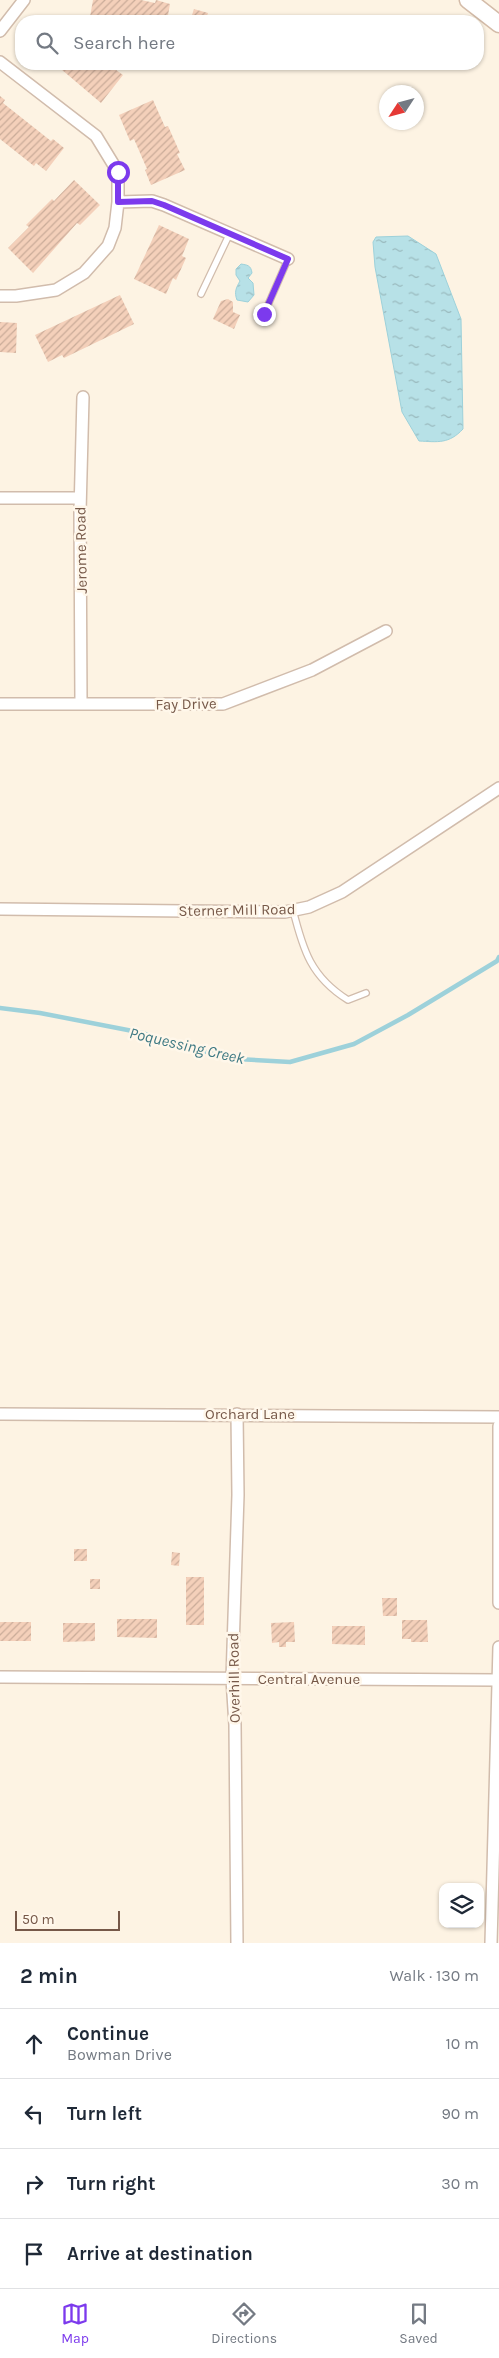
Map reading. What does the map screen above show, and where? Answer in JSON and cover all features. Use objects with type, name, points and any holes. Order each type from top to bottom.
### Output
[{"type":"main road","points":[[468,0],[499,24]]},
{"type":"street","points":[[0,31],[24,0]]},
{"type":"street","points":[[0,62],[96,136],[118,172],[118,202],[115,228],[108,246],[84,273],[56,290],[16,296],[0,296]]},
{"type":"street","points":[[118,202],[152,201],[288,259]]},
{"type":"street","name":"Jerome Road","points":[[81,704],[80,498],[83,397]]},
{"type":"street","points":[[0,498],[80,498]]},
{"type":"street","name":"Fay Drive","points":[[0,704],[223,704],[239,700],[312,670],[386,631]]},
{"type":"street","name":"Sterner Mill Road","points":[[0,910],[293,910],[325,902],[342,892],[499,788]]},
{"type":"street","name":"Orchard Lane","points":[[0,1414],[499,1417]]},
{"type":"street","name":"Overhill Road","points":[[237,1414],[238,1495],[232,1679],[235,1725],[237,1943]]},
{"type":"street","points":[[499,1426],[499,1603]]},
{"type":"street","points":[[491,1943],[499,1647]]},
{"type":"street","name":"Central Avenue","points":[[0,1677],[497,1680]]},
{"type":"lane","points":[[201,294],[230,233]]},
{"type":"lane","points":[[264,314],[288,259]]},
{"type":"lane","points":[[293,910],[304,951],[321,978],[333,990],[348,1000],[366,993]]},
{"type":"water","points":[[408,236],[436,254],[461,319],[463,429],[448,440],[443,441],[419,441],[402,412],[375,267],[373,242],[376,237]]},
{"type":"water","points":[[241,264],[250,267],[252,273],[248,278],[253,283],[254,295],[248,302],[237,300],[236,297],[236,290],[240,281],[236,275],[236,269]]},
{"type":"building","points":[[93,0],[141,0],[155,3],[156,0],[170,4],[168,15],[90,15]]},
{"type":"building","points":[[194,9],[208,13],[207,15],[192,15]]},
{"type":"building","points":[[62,70],[116,70],[123,75],[101,103]]},
{"type":"building","points":[[0,96],[5,100],[3,103],[51,141],[53,139],[64,148],[46,171],[36,163],[34,166],[0,139]]},
{"type":"building","points":[[153,100],[165,127],[168,126],[180,153],[177,154],[185,170],[151,185],[145,170],[147,169],[134,139],[130,141],[119,115]]},
{"type":"building","points":[[74,180],[100,205],[80,225],[77,223],[33,273],[8,248],[29,227],[26,225],[52,199],[54,201]]},
{"type":"building","points":[[159,225],[189,239],[182,256],[186,258],[176,280],[173,278],[166,294],[134,279]]},
{"type":"building","points":[[120,295],[134,324],[64,358],[62,355],[48,362],[35,335]]},
{"type":"building","points":[[228,299],[233,302],[233,312],[240,315],[234,329],[213,319],[221,301]]},
{"type":"building","points":[[0,322],[17,323],[16,353],[0,352]]},
{"type":"building","points":[[74,1549],[87,1549],[87,1561],[74,1561]]},
{"type":"building","points":[[172,1552],[180,1553],[179,1566],[171,1565]]},
{"type":"building","points":[[186,1577],[204,1577],[204,1625],[186,1625]]},
{"type":"building","points":[[90,1579],[100,1579],[100,1589],[90,1589]]},
{"type":"building","points":[[382,1598],[397,1598],[397,1616],[383,1616]]},
{"type":"building","points":[[117,1619],[157,1619],[157,1638],[117,1637]]},
{"type":"building","points":[[402,1620],[427,1620],[428,1642],[411,1642],[411,1639],[402,1639]]},
{"type":"building","points":[[0,1622],[31,1622],[31,1641],[0,1641]]},
{"type":"building","points":[[294,1622],[295,1642],[286,1642],[286,1647],[279,1647],[279,1642],[272,1643],[271,1623]]},
{"type":"building","points":[[63,1623],[95,1623],[95,1641],[63,1642]]},
{"type":"building","points":[[332,1626],[365,1626],[365,1645],[332,1644]]},
{"type":"waterway","name":"Poquessing Creek","points":[[0,1008],[40,1013],[143,1033],[170,1043],[236,1059],[290,1062],[354,1044],[408,1015],[497,961],[499,957]]},
{"type":"route","points":[[118,172],[118,202],[152,201],[164,205],[288,259],[264,314]]}]
